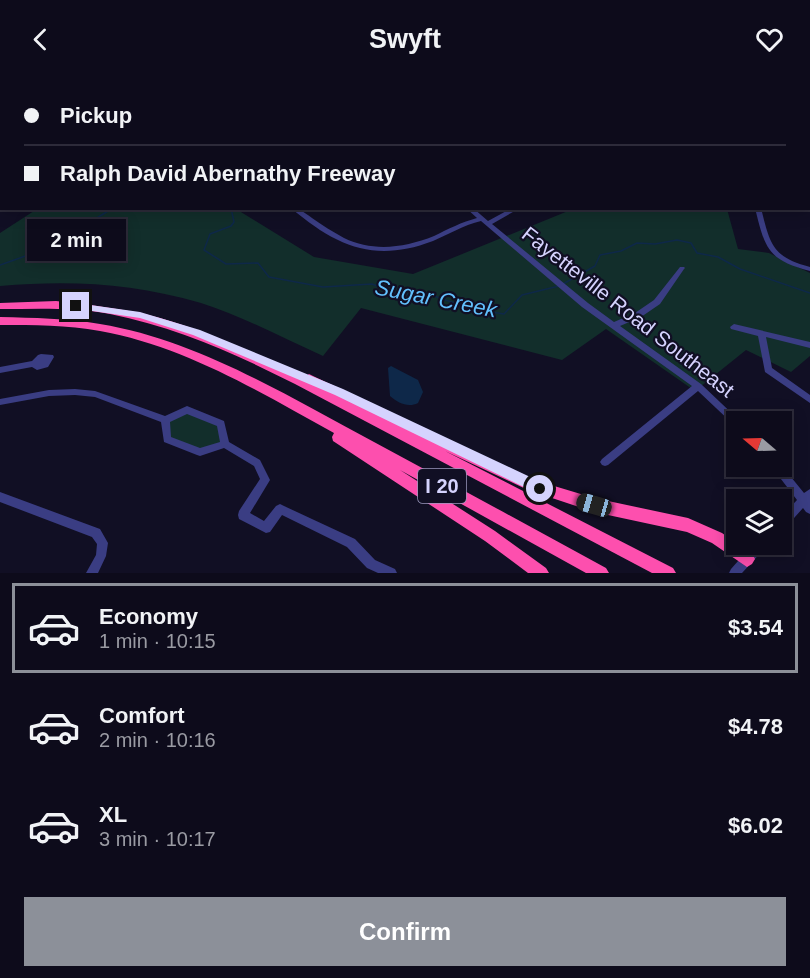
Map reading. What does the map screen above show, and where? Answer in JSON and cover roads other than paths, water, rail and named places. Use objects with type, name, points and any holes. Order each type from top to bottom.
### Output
[{"type":"highway","name":"I 20","points":[[0,306],[54,305],[118,311],[173,324],[226,345],[668,573]]},
{"type":"highway","name":"I 20","points":[[0,321],[74,322],[137,334],[204,358],[284,399],[601,573]]},
{"type":"highway","points":[[226,345],[339,392],[528,484],[594,505],[688,525],[717,538],[747,559]]},
{"type":"highway","points":[[284,399],[490,536],[541,573]]},
{"type":"street","points":[[297,210],[331,233],[380,251],[392,252],[512,210]]},
{"type":"street","name":"Fayetteville Road Southeast","points":[[471,210],[613,326],[698,386],[726,412]]},
{"type":"street","points":[[758,210],[767,246],[773,253],[789,264],[810,269]]},
{"type":"street","points":[[613,326],[638,315],[657,302],[682,268]]},
{"type":"street","points":[[734,327],[810,345]]},
{"type":"street","points":[[762,334],[768,370],[810,400]]},
{"type":"street","points":[[0,370],[34,364]]},
{"type":"street","points":[[605,462],[698,386]]},
{"type":"street","points":[[0,402],[49,393],[75,392],[95,394],[165,420],[187,410],[221,424],[225,444],[257,464],[265,480],[243,515],[266,528],[280,509],[351,543],[371,564],[391,573]]},
{"type":"street","points":[[165,420],[167,439],[200,452],[225,444]]},
{"type":"street","points":[[786,477],[808,501],[792,515]]},
{"type":"street","points":[[0,497],[96,533],[103,543],[101,556],[92,573]]},
{"type":"street","points":[[735,573],[751,555]]},
{"type":"water","points":[[391,366],[418,380],[423,392],[418,403],[403,404],[390,396],[388,368]]},
{"type":"waterway","name":"Sugar Creek","points":[[0,265],[48,248],[110,210]]},
{"type":"waterway","name":"Sugar Creek","points":[[231,210],[234,222],[231,226],[210,234],[204,250],[226,264],[258,263],[269,277],[323,287],[372,284],[400,295],[425,293],[472,309],[504,314],[522,295],[559,286]]},
{"type":"waterway","name":"Sugar Creek","points":[[563,284],[595,266],[600,255],[621,251],[637,243],[655,244],[677,240],[691,243],[697,253],[718,257],[740,269],[810,293]]}]
